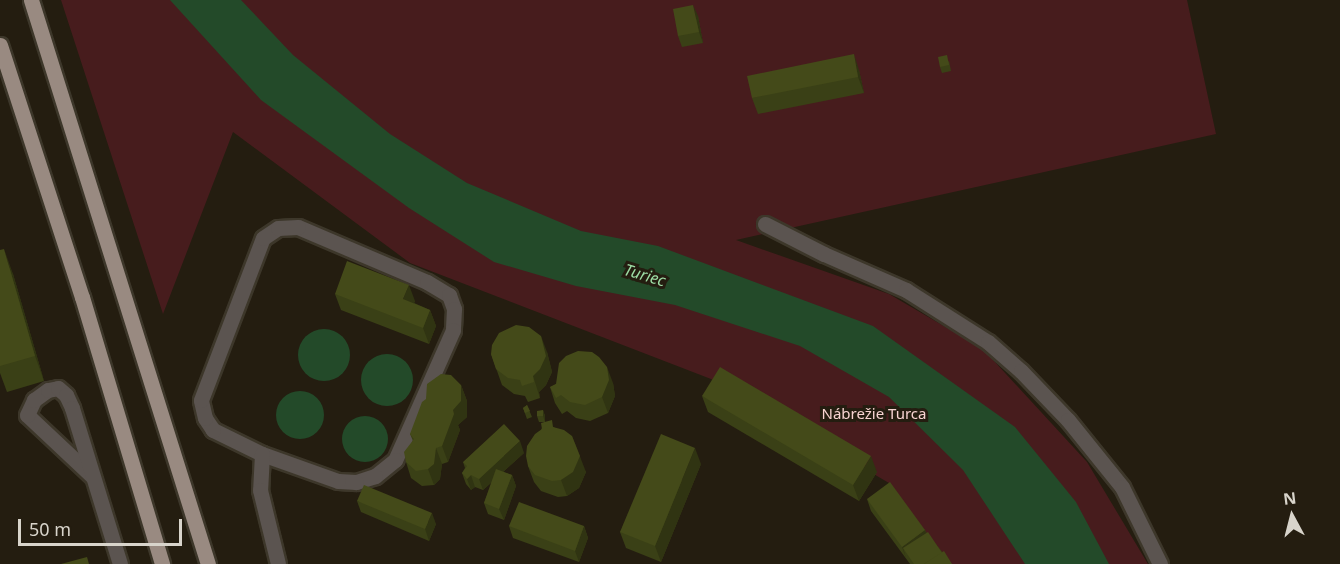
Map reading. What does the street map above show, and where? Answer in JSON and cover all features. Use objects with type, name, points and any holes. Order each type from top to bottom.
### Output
[{"type":"main road","points":[[31,0],[208,564]]},
{"type":"main road","points":[[0,45],[82,297],[162,564]]},
{"type":"street","points":[[765,224],[824,254],[906,290],[988,342],[1021,371],[1068,420],[1115,478],[1142,525],[1160,564]]},
{"type":"street","points":[[297,227],[427,282],[449,295],[454,309],[453,330],[395,460],[375,476],[356,482],[338,481],[262,454],[213,430],[205,418],[201,400],[263,238],[278,228],[297,227]]},
{"type":"street","points":[[92,476],[27,415],[34,400],[48,390],[58,388],[66,395],[92,476],[120,564]]},
{"type":"street","points":[[262,454],[260,490],[278,564]]},
{"type":"green space","name":"Nábrežie Turca","points":[[61,0],[1187,0],[1216,134],[736,240],[889,294],[983,349],[1087,462],[1148,564],[946,564],[889,483],[711,379],[410,263],[233,132],[163,314]]},
{"type":"water","name":"Turiec","points":[[170,0],[241,0],[293,55],[390,134],[467,183],[581,231],[658,246],[873,326],[1015,427],[1076,502],[1109,564],[1025,564],[963,470],[889,397],[800,346],[675,305],[576,286],[494,262],[409,208],[261,100]]},
{"type":"water","points":[[319,329],[329,329],[343,336],[350,355],[343,374],[329,381],[319,381],[309,377],[302,370],[298,360],[298,350],[302,340],[309,333]]},
{"type":"water","points":[[382,354],[392,354],[406,361],[413,380],[406,399],[392,406],[382,406],[372,402],[365,395],[361,385],[361,375],[365,365],[372,358]]},
{"type":"water","points":[[300,391],[317,398],[324,415],[317,432],[300,439],[283,432],[276,415],[283,398]]},
{"type":"water","points":[[365,416],[381,423],[388,439],[381,455],[365,462],[349,455],[342,439],[349,423]]},
{"type":"building","points":[[693,5],[699,32],[678,36],[673,9]]},
{"type":"building","points":[[854,54],[858,77],[752,98],[747,76]]},
{"type":"building","points":[[947,55],[949,65],[940,67],[938,57]]},
{"type":"building","points":[[4,249],[35,356],[0,366],[0,250]]},
{"type":"building","points":[[347,261],[409,285],[403,299],[430,310],[423,328],[335,294]]},
{"type":"building","points":[[516,325],[529,327],[541,336],[546,356],[540,369],[533,376],[534,382],[522,386],[520,380],[508,378],[496,369],[491,354],[492,345],[499,333]]},
{"type":"building","points":[[578,351],[592,352],[599,357],[607,367],[609,380],[602,397],[585,405],[570,402],[561,395],[556,398],[550,387],[556,384],[559,363],[566,356]]},
{"type":"building","points":[[720,367],[871,456],[853,485],[702,396]]},
{"type":"building","points":[[441,374],[451,375],[461,385],[461,401],[453,410],[454,414],[442,446],[436,448],[434,464],[428,469],[416,471],[406,462],[404,452],[414,439],[410,434],[422,402],[426,399],[427,384]]},
{"type":"building","points":[[527,405],[530,411],[525,413],[523,408]]},
{"type":"building","points":[[543,410],[543,416],[537,416],[537,411]]},
{"type":"building","points":[[552,420],[553,427],[564,430],[572,436],[580,456],[573,472],[561,480],[552,481],[535,475],[528,466],[526,456],[527,446],[535,434],[542,429],[541,423]]},
{"type":"building","points":[[504,424],[520,441],[479,479],[471,475],[467,479],[462,473],[467,466],[463,462]]},
{"type":"building","points":[[661,434],[695,448],[655,546],[620,532]]},
{"type":"building","points":[[496,469],[512,475],[499,509],[484,503]]},
{"type":"building","points":[[890,482],[925,530],[902,547],[867,499]]},
{"type":"building","points":[[364,485],[432,513],[425,529],[357,501]]},
{"type":"building","points":[[519,502],[584,526],[575,551],[509,526]]},
{"type":"building","points":[[928,532],[942,553],[924,564],[914,564],[903,548]]},
{"type":"building","points":[[944,551],[952,564],[924,564]]},
{"type":"building","points":[[87,557],[89,564],[61,564]]}]
